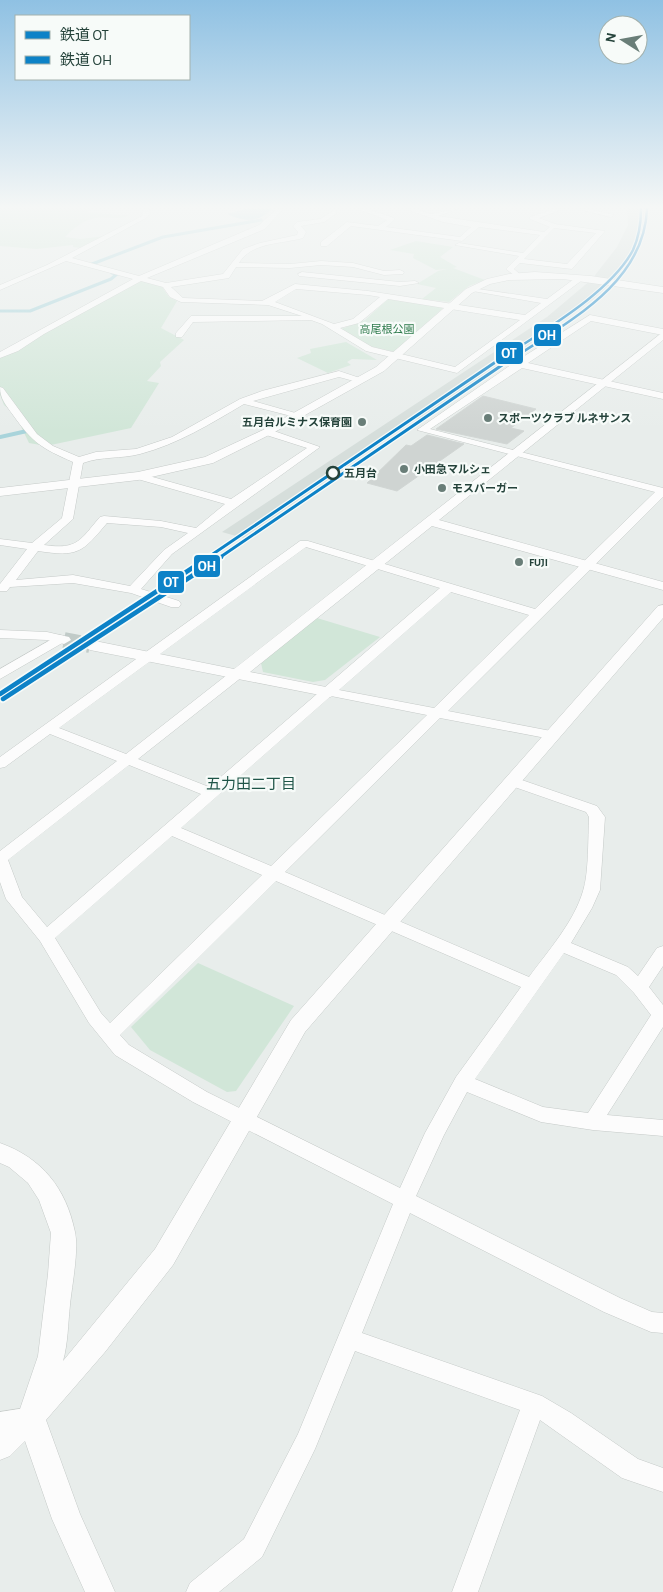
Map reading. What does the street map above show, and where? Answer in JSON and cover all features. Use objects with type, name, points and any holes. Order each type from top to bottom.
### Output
[{"type":"street","points":[[0,355],[15,349],[42,332],[132,283]]},
{"type":"street","points":[[160,283],[166,285],[177,283]]},
{"type":"street","points":[[345,290],[353,283]]},
{"type":"street","points":[[394,283],[415,284]]},
{"type":"street","points":[[0,492],[138,476],[209,460],[267,432],[361,380],[398,356],[471,290],[486,283]]},
{"type":"street","points":[[166,285],[173,295],[181,300],[268,302],[333,327],[369,350],[457,370],[548,302],[577,283]]},
{"type":"street","points":[[616,283],[663,290]]},
{"type":"street","points":[[268,302],[295,286],[345,290],[526,318]]},
{"type":"street","points":[[471,290],[548,302]]},
{"type":"street","points":[[333,327],[356,321],[386,296]]},
{"type":"street","points":[[663,333],[590,318],[518,364],[422,430],[663,491]]},
{"type":"street","points":[[179,335],[191,319],[318,320]]},
{"type":"street","points":[[663,333],[430,521],[0,859],[7,900],[46,937],[95,1018],[122,1050],[200,1097],[612,1304],[651,1322],[663,1324]]},
{"type":"street","points":[[518,364],[663,396]]},
{"type":"street","points":[[0,390],[34,436],[49,448],[78,461],[96,455],[137,452],[176,439],[243,401],[265,393],[339,374],[361,380]]},
{"type":"street","points":[[243,401],[296,416]]},
{"type":"street","points":[[133,590],[168,552],[198,532],[233,503],[315,447],[267,432]]},
{"type":"street","points":[[4,587],[35,547],[67,519],[78,461]]},
{"type":"street","points":[[138,476],[233,503]]},
{"type":"street","points":[[109,1035],[663,491]]},
{"type":"street","points":[[0,542],[61,551],[82,546],[104,519],[161,524],[198,532]]},
{"type":"street","points":[[430,521],[663,586]]},
{"type":"street","points":[[0,764],[304,543],[538,614]]},
{"type":"street","points":[[4,587],[74,579],[133,590],[175,604]]},
{"type":"street","points":[[46,937],[450,587]]},
{"type":"street","points":[[0,1446],[32,1418],[96,1343],[164,1257],[242,1118],[298,1026],[550,735],[663,609]]},
{"type":"street","points":[[0,634],[62,639]]},
{"type":"street","points":[[0,675],[62,639]]},
{"type":"street","points":[[90,645],[550,735]]},
{"type":"street","points":[[48,728],[211,793]]},
{"type":"street","points":[[199,1592],[253,1548],[307,1441],[405,1199],[435,1133],[463,1082],[561,945],[592,890],[597,816],[592,809],[512,781]]},
{"type":"street","points":[[170,829],[532,985]]},
{"type":"street","points":[[561,945],[622,971],[640,988],[661,1015],[592,1122]]},
{"type":"street","points":[[640,988],[663,952]]},
{"type":"street","points":[[463,1082],[541,1114],[592,1122],[663,1128]]},
{"type":"street","points":[[0,1152],[17,1160],[36,1176],[50,1196],[63,1233],[61,1274],[51,1356],[32,1418],[68,1519],[100,1592]]},
{"type":"street","points":[[348,1338],[534,1404],[563,1420],[631,1469],[663,1480]]},
{"type":"street","points":[[465,1592],[534,1404]]},
{"type":"street","points":[[0,1424],[32,1418]]},
{"type":"shaded area","points":[[587,283],[611,283],[591,301],[421,420],[416,419],[243,538],[222,532],[547,317]]},
{"type":"green space","points":[[129,283],[152,283],[162,287],[169,297],[177,301],[161,328],[184,340],[160,362],[161,366],[147,381],[159,383],[131,428],[46,446],[29,443],[15,414],[4,405],[0,395],[0,357]]},
{"type":"green space","points":[[476,283],[469,286],[449,302],[422,299],[436,288],[417,284]]},
{"type":"green space","name":"高尾根公園","points":[[392,298],[443,308],[395,352],[369,346],[341,329],[365,320],[388,299]]},
{"type":"green space","points":[[346,342],[377,360],[352,359],[347,362],[351,365],[328,373],[297,358],[311,353],[310,349]]},
{"type":"green space","points":[[317,618],[380,637],[325,680],[313,682],[263,672],[261,663]]},
{"type":"green space","points":[[198,963],[294,1006],[236,1091],[227,1092],[150,1050],[131,1027]]},
{"type":"building","name":"スポーツクラブ ルネサンス","points":[[483,396],[536,409],[511,428],[524,431],[507,444],[436,429]]},
{"type":"building","name":"小田急マルシェ","points":[[427,435],[464,444],[397,491],[367,483],[406,445],[411,446]]},
{"type":"waterway","points":[[0,311],[30,311],[100,283]]},
{"type":"waterway","points":[[0,437],[27,431]]},
{"type":"tunnel","points":[[64,640],[90,645]]},
{"type":"rail line","name":"OT","points":[[0,694],[205,560],[587,300],[605,283]]},
{"type":"rail line","name":"OH","points":[[3,699],[209,565],[591,305],[615,283]]},
{"type":"place","name":"スポーツクラブ ルネサンス","points":[[488,418]]},
{"type":"place","name":"五月台ルミナス保育園","points":[[362,422]]},
{"type":"place","name":"小田急マルシェ","points":[[404,469]]},
{"type":"place","name":"五月台","points":[[333,473]]},
{"type":"place","name":"モスバーガー","points":[[442,488]]},
{"type":"place","name":"FUJI","points":[[519,562]]},
{"type":"district","name":"五力田二丁目","points":[[251,784]]}]
